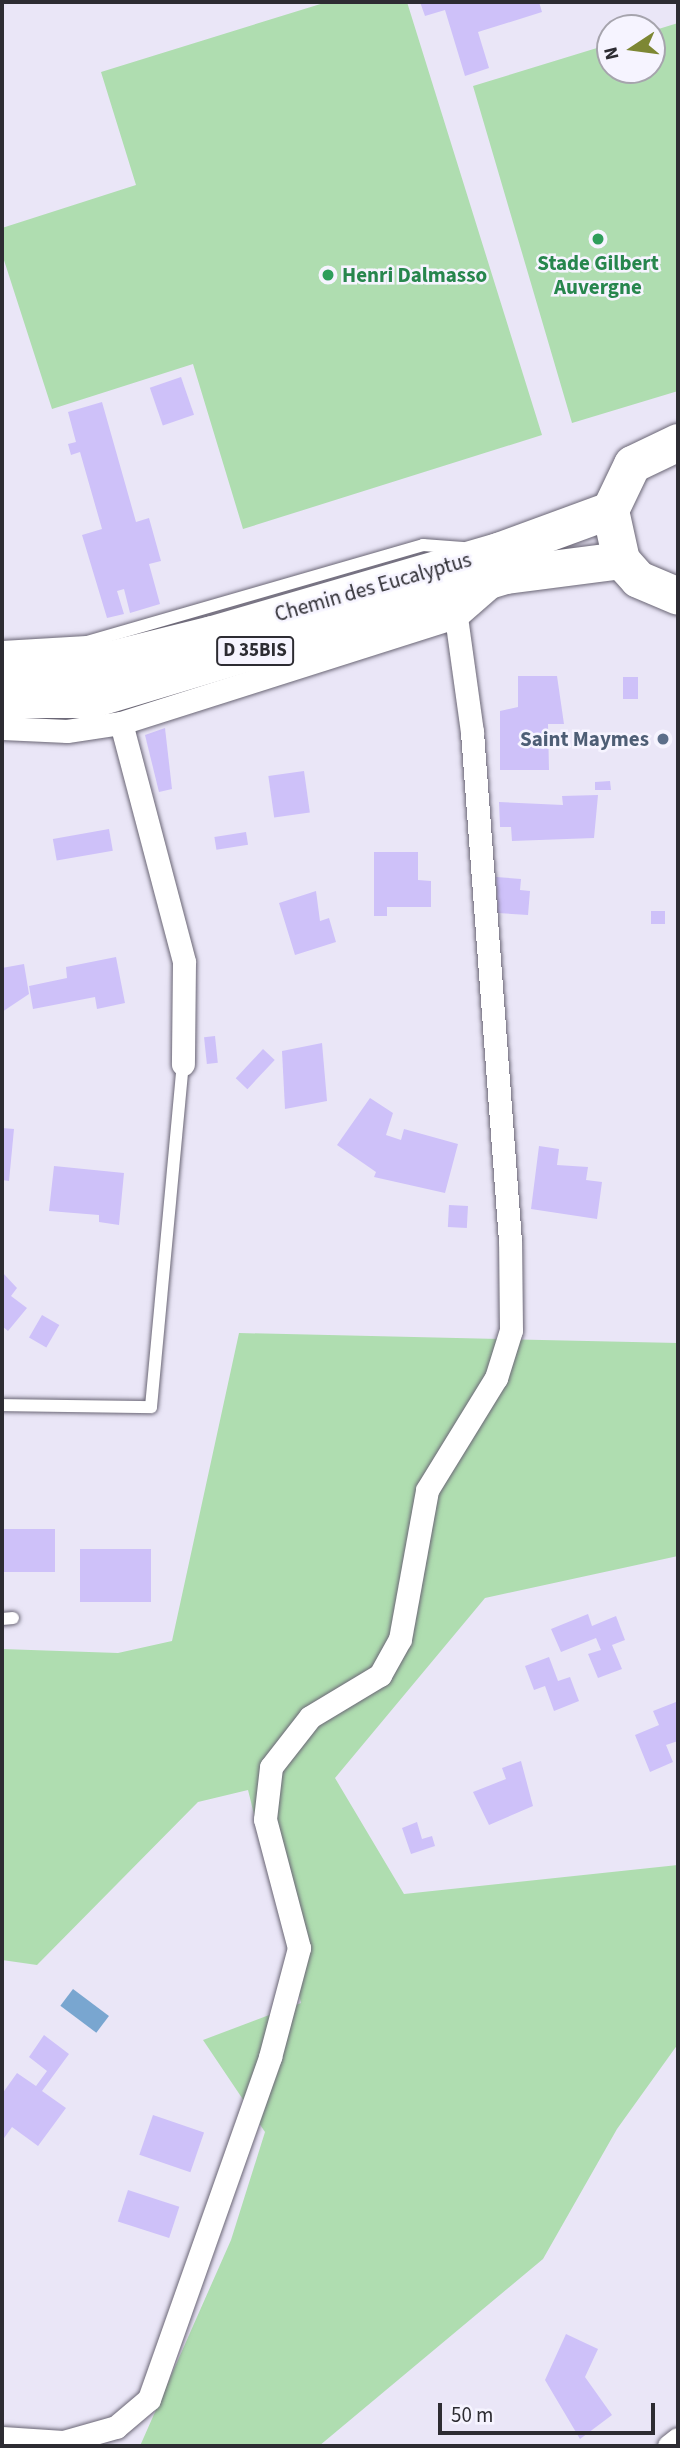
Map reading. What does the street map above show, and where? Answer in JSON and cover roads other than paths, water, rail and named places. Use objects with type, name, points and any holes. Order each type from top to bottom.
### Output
[{"type":"main road","points":[[678,442],[632,464],[610,510],[621,559],[638,579],[678,596]]},
{"type":"main road","name":"Chemin des Eucalyptus","points":[[2,699],[92,699],[152,684],[501,563],[610,510]]},
{"type":"main road","name":"Chemin des Eucalyptus","points":[[2,667],[87,665],[501,563],[621,559]]},
{"type":"street","name":"Chemin des Eucalyptus","points":[[2,728],[67,731],[121,723],[456,617],[501,563]]},
{"type":"street","points":[[2,2438],[63,2442],[116,2427],[149,2399],[270,2057],[299,1948],[265,1819],[271,1767],[310,1717],[380,1675],[400,1639],[427,1490],[496,1378],[511,1330],[510,1241],[472,732],[456,617]]},
{"type":"street","points":[[121,723],[184,962],[183,1064]]},
{"type":"street","points":[[669,2446],[678,2439]]},
{"type":"lane","name":"Chemin des Eucalyptus","points":[[2,647],[87,642],[422,545],[501,563]]},
{"type":"lane","points":[[2,1405],[151,1407],[183,1064]]},
{"type":"water","points":[[73,1989],[109,2016],[96,2033],[60,2006]]},
{"type":"place","name":"Stade Gilbert Auvergne","points":[[598,239]]},
{"type":"place","name":"Henri Dalmasso","points":[[328,275]]},
{"type":"place","name":"Saint Maymes","points":[[663,739]]}]
